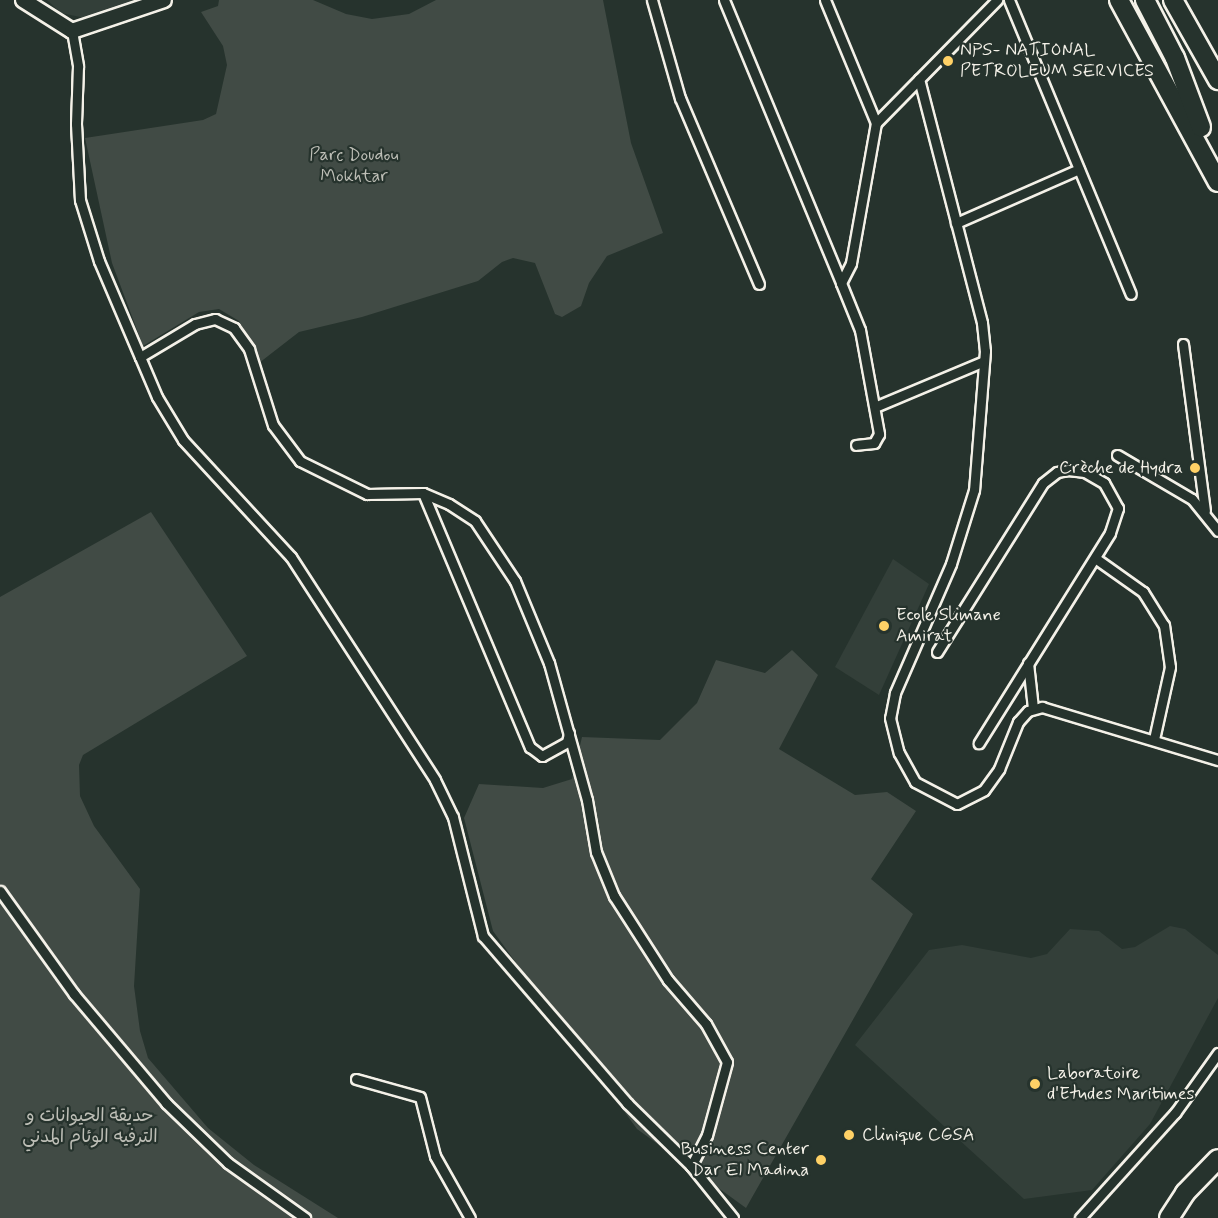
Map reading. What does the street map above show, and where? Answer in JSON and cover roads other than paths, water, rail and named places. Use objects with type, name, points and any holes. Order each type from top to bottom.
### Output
[{"type":"highway","points":[[1119,0],[1218,182]]},
{"type":"highway","points":[[1145,0],[1175,58],[1218,171]]},
{"type":"highway","points":[[1173,0],[1218,80]]},
{"type":"highway","points":[[1186,0],[1218,80]]},
{"type":"highway","points":[[1169,1218],[1185,1193],[1218,1159]]},
{"type":"street","points":[[23,0],[72,31],[78,66],[76,124],[80,200],[99,261],[157,397],[183,440],[291,556],[435,780],[456,828],[483,936],[627,1103],[692,1166],[733,1218]]},
{"type":"street","points":[[72,31],[164,0]]},
{"type":"street","points":[[652,0],[680,98],[759,284]]},
{"type":"street","points":[[724,0],[860,330],[865,371],[877,406],[879,437],[874,443],[856,445]]},
{"type":"street","points":[[825,0],[876,123],[851,263],[841,283]]},
{"type":"street","points":[[876,123],[997,0]]},
{"type":"street","points":[[1009,0],[1131,294]]},
{"type":"street","points":[[919,79],[982,323],[984,361],[974,490],[951,564],[895,693],[890,718],[899,753],[915,782],[957,804],[984,790],[999,769],[1018,722],[1033,708],[1050,708],[1218,760]]},
{"type":"street","points":[[956,223],[1079,169]]},
{"type":"street","points":[[140,357],[195,324],[215,319],[234,328],[249,349],[273,425],[300,461],[367,494],[423,493],[475,521],[494,544],[533,622],[569,730],[596,852],[614,896],[668,980],[706,1024],[727,1062],[707,1135],[692,1166]]},
{"type":"street","points":[[1183,344],[1205,511]]},
{"type":"street","points":[[877,406],[984,361]]},
{"type":"street","points":[[1117,455],[1179,490],[1205,511],[1218,531]]},
{"type":"street","points":[[937,652],[1028,502],[1057,472],[1076,470],[1094,477],[1115,498],[1116,518],[1095,558],[979,743]]},
{"type":"street","points":[[423,493],[530,747],[542,756],[567,742],[569,730]]},
{"type":"street","points":[[1095,558],[1143,592],[1164,625],[1170,667],[1154,739]]},
{"type":"street","points":[[1028,663],[1033,708]]},
{"type":"street","points":[[0,891],[74,994],[166,1103],[228,1163],[305,1218]]},
{"type":"street","points":[[1080,1218],[1175,1113],[1218,1053]]},
{"type":"street","points":[[356,1079],[420,1097],[435,1156],[470,1218]]},
{"type":"place","name":"NPS- NATIONAL PETROLEUM SERVICES","points":[[948,61]]},
{"type":"place","name":"Crèche de Hydra","points":[[1195,468]]},
{"type":"place","name":"Ecole Slimane Amirat","points":[[884,626]]},
{"type":"place","name":"Laboratoire d'Etudes Maritimes","points":[[1035,1084]]},
{"type":"place","name":"Clinique CGSA","points":[[849,1135]]},
{"type":"place","name":"Business Center Dar El Madina","points":[[821,1160]]},
{"type":"park label","name":"Parc Doudou Mokhtar","points":[[354,166]]},
{"type":"park label","name":"حديقة الحيوانات و الترفيه الوئام المدني","points":[[90,1127]]}]
